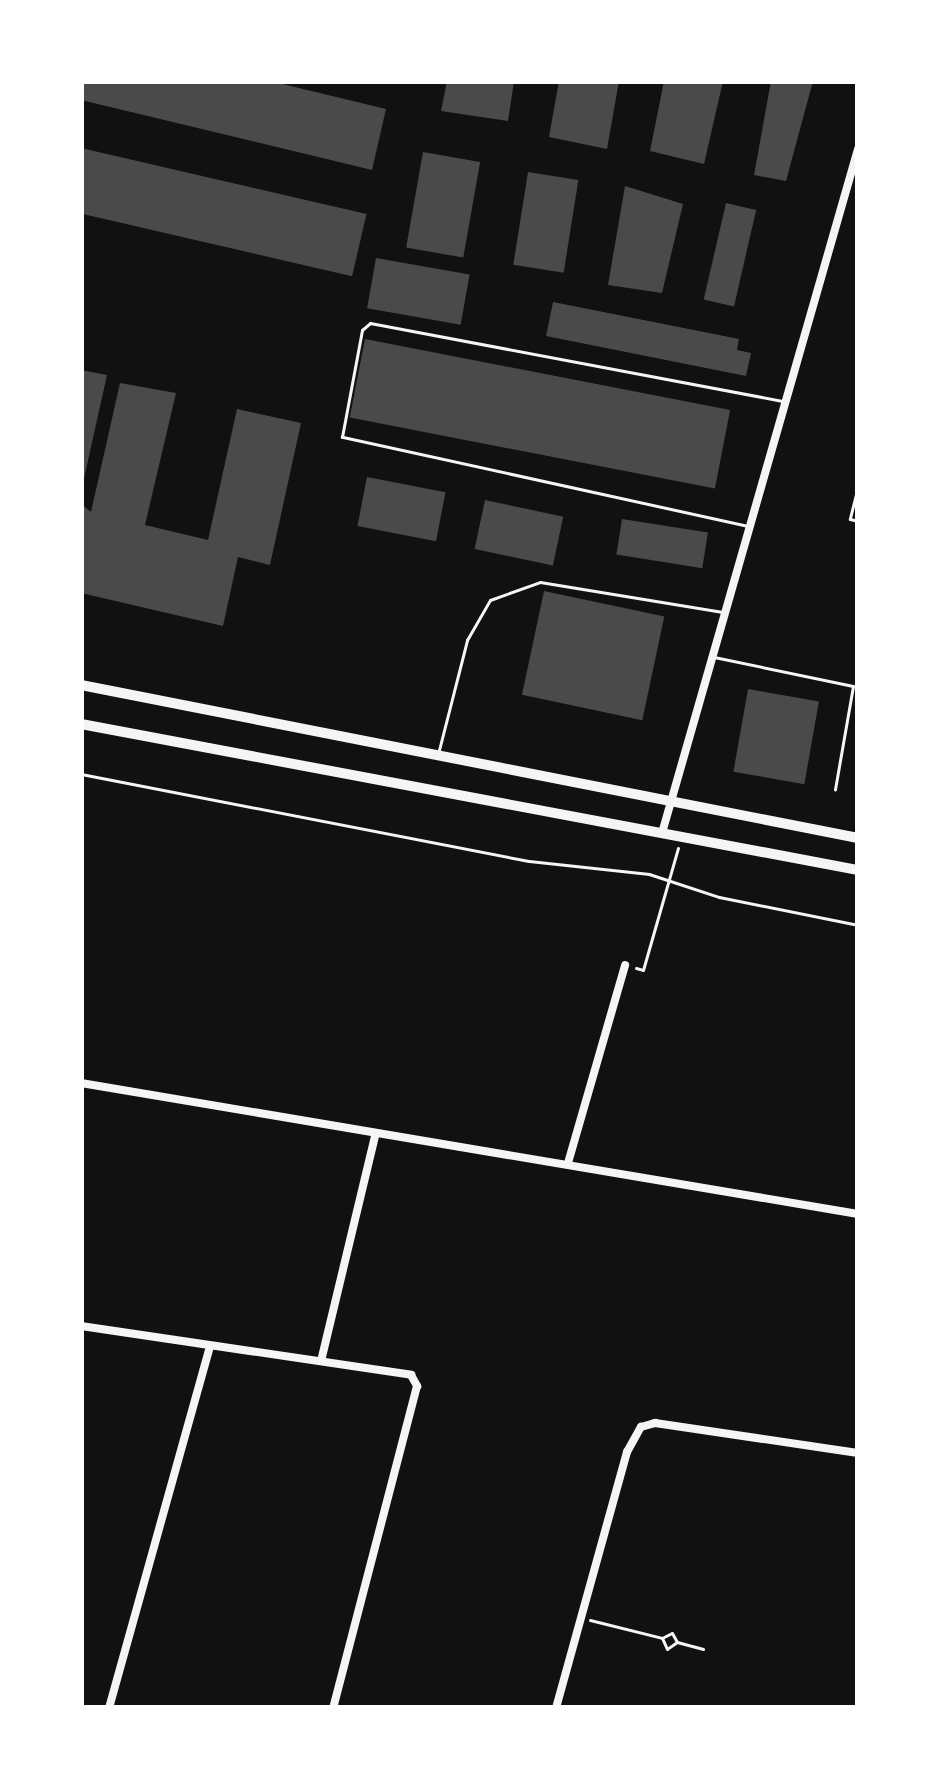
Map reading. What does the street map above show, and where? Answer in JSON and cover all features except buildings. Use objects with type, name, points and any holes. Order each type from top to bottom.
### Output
[{"type":"main road","points":[[81,685],[858,838]]},
{"type":"main road","points":[[81,724],[858,870]]},
{"type":"street","points":[[662,833],[853,182],[858,148]]},
{"type":"street","points":[[568,1163],[625,965]]},
{"type":"street","points":[[81,1082],[375,1136],[568,1163],[858,1214]]},
{"type":"street","points":[[322,1357],[375,1136]]},
{"type":"street","points":[[81,1326],[210,1347],[322,1357],[411,1376],[417,1387],[333,1708]]},
{"type":"street","points":[[109,1708],[210,1347]]},
{"type":"street","points":[[556,1708],[627,1452],[641,1427],[656,1423],[858,1453]]},
{"type":"lane","points":[[750,526],[342,436],[362,330],[370,323],[785,402]]},
{"type":"lane","points":[[858,486],[850,519],[858,521]]},
{"type":"lane","points":[[438,757],[467,640],[490,601],[539,582],[725,613]]},
{"type":"lane","points":[[713,656],[853,686],[835,789]]},
{"type":"path","points":[[81,774],[529,861],[669,880],[858,925]]},
{"type":"path","points":[[625,965],[643,970],[679,846]]},
{"type":"path","points":[[582,1618],[662,1638],[671,1633],[677,1642],[704,1649]]},
{"type":"path","points":[[662,1638],[667,1649],[677,1642]]}]
